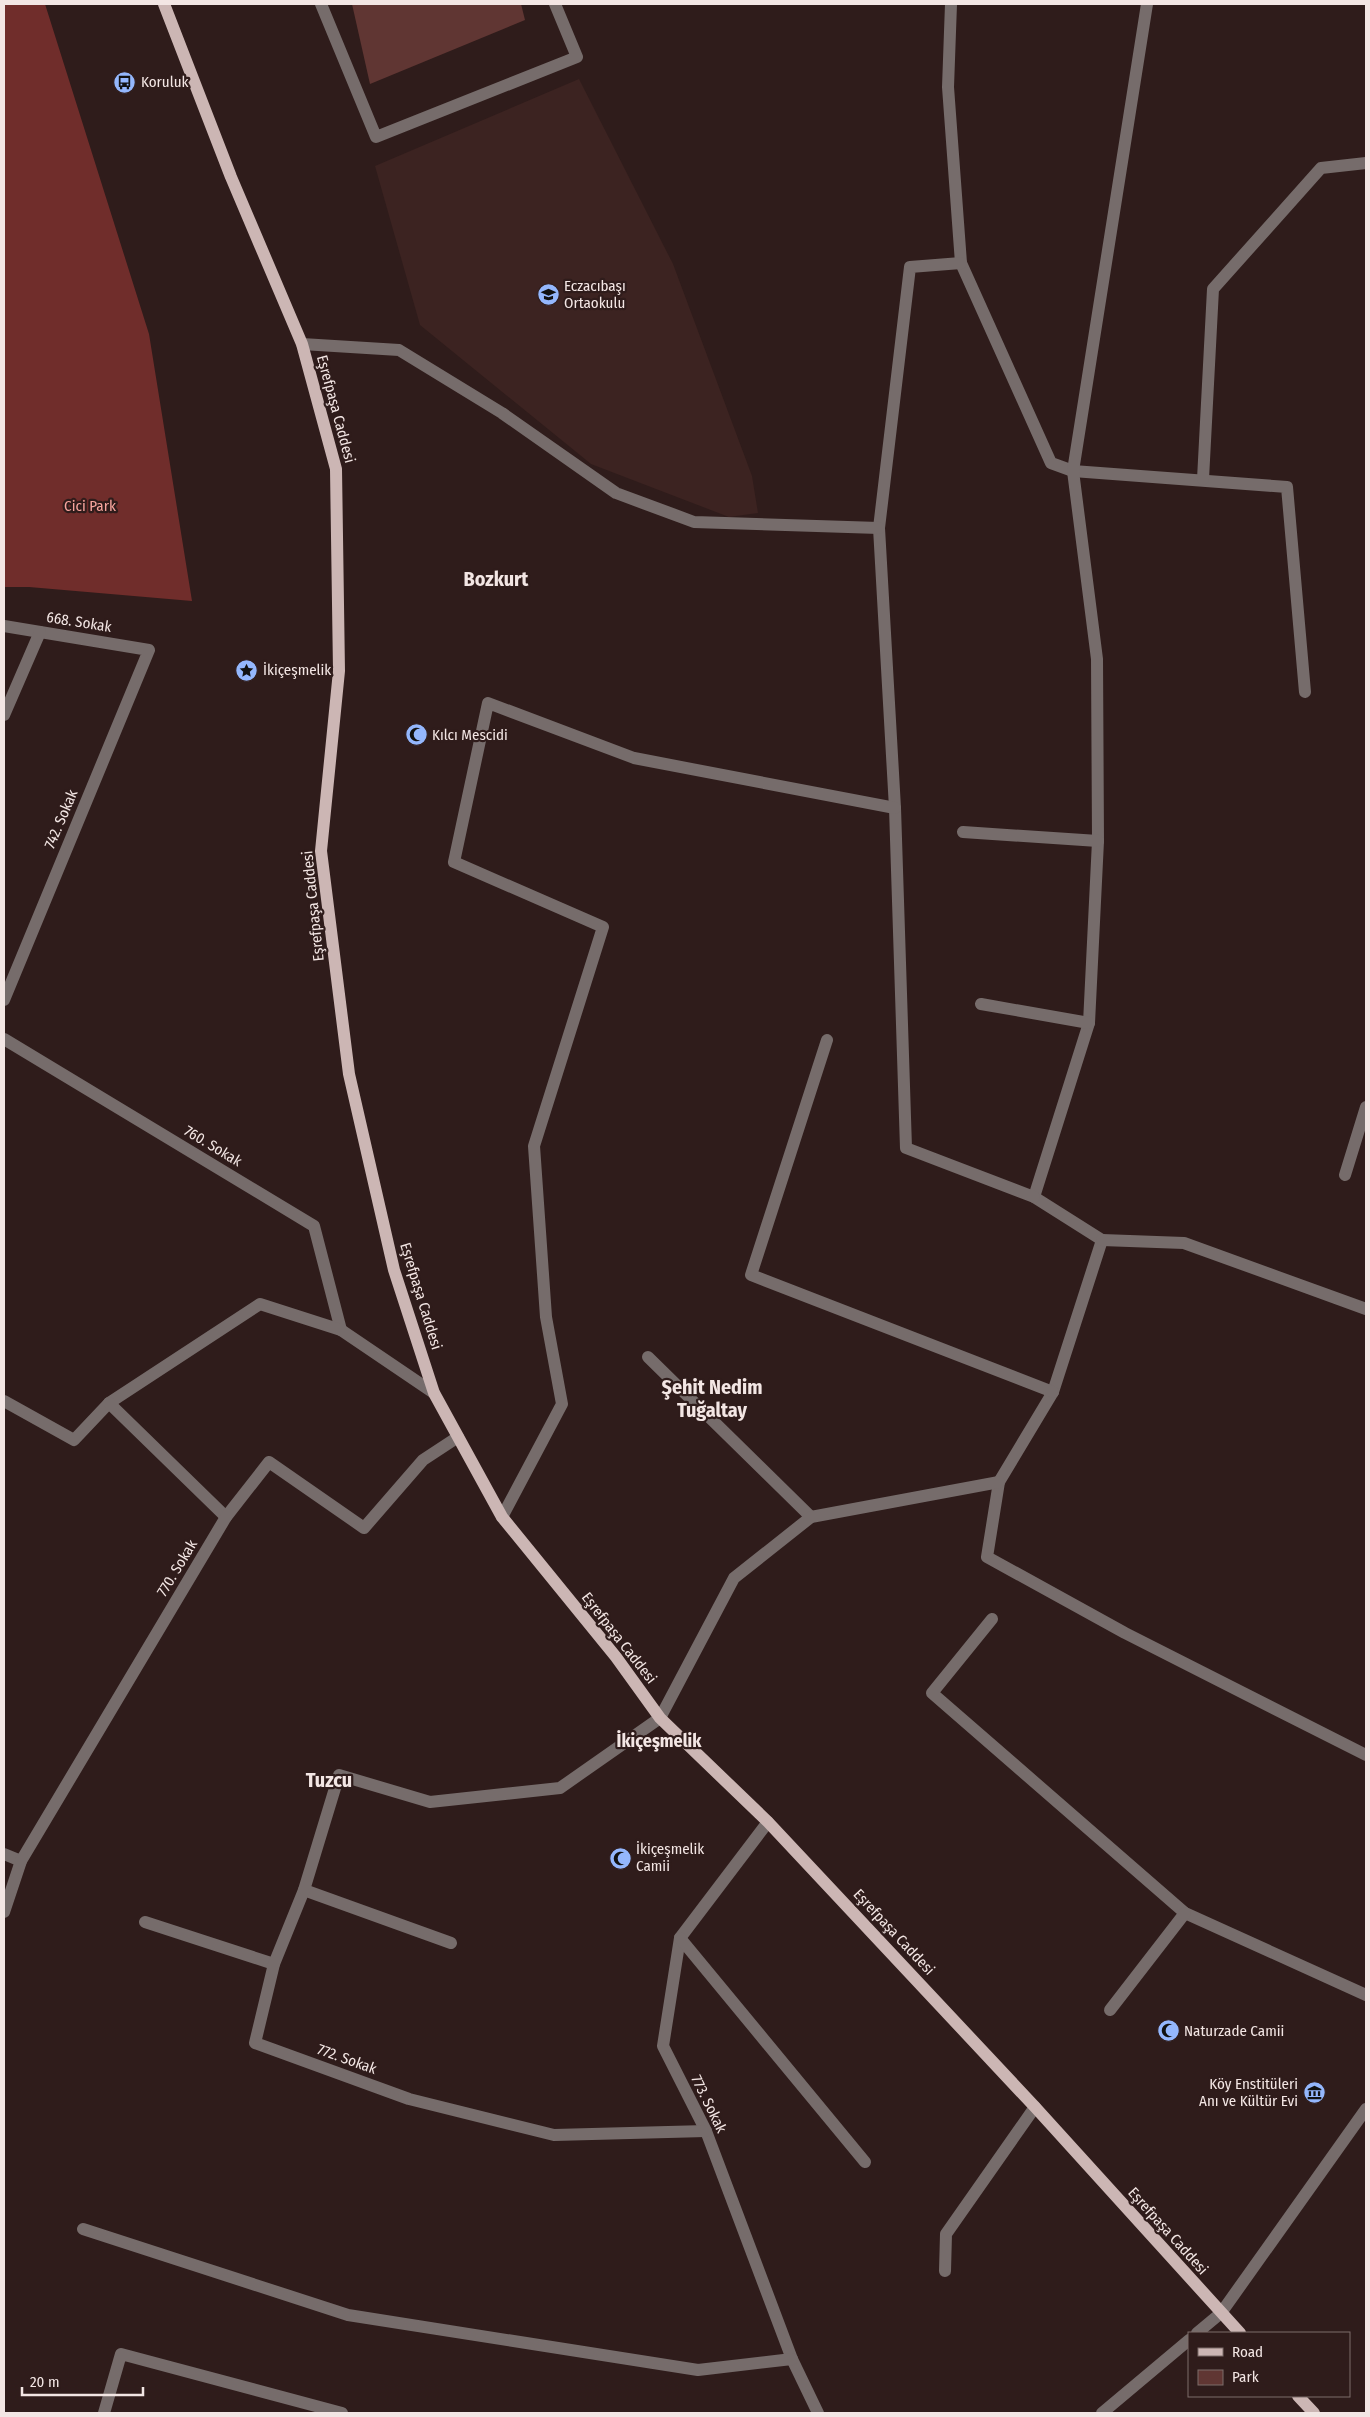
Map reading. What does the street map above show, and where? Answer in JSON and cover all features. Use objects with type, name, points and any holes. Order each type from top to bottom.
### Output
[{"type":"main road","name":"Eşrefpaşa Caddesi","points":[[164,4],[231,177],[302,344],[336,468],[339,671],[321,851],[349,1074],[394,1270],[434,1393],[502,1517],[616,1657],[660,1718],[768,1822],[1035,2107],[1239,2332]]},
{"type":"main road","points":[[1299,2397],[1314,2413]]},
{"type":"street","points":[[321,4],[376,137],[577,56],[556,4]]},
{"type":"street","points":[[951,4],[948,86],[961,263],[1051,463],[1073,471],[1287,486],[1305,692]]},
{"type":"street","points":[[1034,1197],[1089,1023],[1098,841],[1097,659],[1073,471],[1147,4]]},
{"type":"street","points":[[1203,479],[1213,289],[1321,168],[1366,163]]},
{"type":"street","points":[[961,263],[910,268],[878,528],[895,808],[906,1148],[1034,1197],[1102,1240],[1184,1244],[1366,1309]]},
{"type":"street","points":[[302,344],[399,350],[502,413],[616,493],[694,522],[878,528]]},
{"type":"street","name":"668. Sokak","points":[[4,626],[149,650]]},
{"type":"street","points":[[4,715],[40,632]]},
{"type":"street","name":"742. Sokak","points":[[4,1000],[149,650]]},
{"type":"street","points":[[502,1517],[562,1404],[546,1317],[534,1146],[603,926],[454,862],[488,703],[634,758],[895,808]]},
{"type":"street","points":[[963,832],[1098,841]]},
{"type":"street","points":[[981,1004],[1089,1023]]},
{"type":"street","name":"760. Sokak","points":[[4,1039],[314,1226],[341,1330]]},
{"type":"street","points":[[827,1040],[752,1276],[1053,1392]]},
{"type":"street","points":[[1345,1175],[1366,1108]]},
{"type":"street","points":[[1102,1240],[1053,1392],[999,1482],[987,1557],[1125,1633],[1366,1755]]},
{"type":"street","points":[[4,1401],[74,1440],[109,1403],[260,1304],[341,1330],[434,1393]]},
{"type":"street","points":[[648,1356],[811,1517]]},
{"type":"street","points":[[109,1403],[226,1517]]},
{"type":"street","name":"770. Sokak","points":[[4,1912],[22,1861],[226,1517],[269,1462],[364,1528],[423,1460],[458,1436]]},
{"type":"street","points":[[660,1718],[734,1578],[811,1517],[999,1482]]},
{"type":"street","points":[[992,1619],[932,1693],[1185,1913],[1366,1995]]},
{"type":"street","name":"772. Sokak","points":[[660,1718],[560,1788],[430,1802],[339,1775],[304,1890],[274,1964],[255,2043],[409,2099],[554,2135],[706,2131]]},
{"type":"street","name":"773. Sokak","points":[[768,1822],[680,1938],[663,2046],[706,2131],[792,2359],[818,2413]]},
{"type":"street","points":[[4,1854],[22,1861]]},
{"type":"street","points":[[304,1890],[451,1943]]},
{"type":"street","points":[[1110,2010],[1185,1913]]},
{"type":"street","points":[[145,1922],[274,1964]]},
{"type":"street","points":[[680,1938],[866,2162]]},
{"type":"street","points":[[945,2271],[946,2234],[1035,2107]]},
{"type":"street","points":[[1198,2332],[1221,2313],[1366,2109]]},
{"type":"street","points":[[83,2229],[348,2316],[698,2370],[792,2359]]},
{"type":"street","points":[[1102,2413],[1188,2341]]},
{"type":"street","points":[[104,2413],[122,2354],[342,2413]]},
{"type":"shaded area","name":"Eczacıbaşı Ortaokulu","points":[[579,79],[673,264],[752,476],[758,513],[729,517],[591,464],[420,325],[375,166]]},
{"type":"green space","name":"Cici Park","points":[[4,4],[45,4],[149,334],[192,601],[29,587],[4,587]]},
{"type":"green space","points":[[352,4],[521,4],[525,20],[370,84]]},
{"type":"place","name":"Koruluk","points":[[125,82]]},
{"type":"place","name":"Eczacıbaşı Ortaokulu","points":[[548,295]]},
{"type":"place","name":"İkiçeşmelik","points":[[247,670]]},
{"type":"place","name":"Kılcı Mescidi","points":[[416,735]]},
{"type":"place","name":"İkiçeşmelik Camii","points":[[620,1858]]},
{"type":"place","name":"Naturzade Camii","points":[[1168,2031]]},
{"type":"place","name":"Köy Enstitüleri Anı ve Kültür Evi","points":[[1314,2093]]},
{"type":"district","name":"Bozkurt","points":[[496,579]]},
{"type":"district","name":"Şehit Nedim Tuğaltay","points":[[712,1398]]},
{"type":"district","name":"İkiçeşmelik","points":[[659,1741]]},
{"type":"district","name":"Tuzcu","points":[[329,1780]]}]
